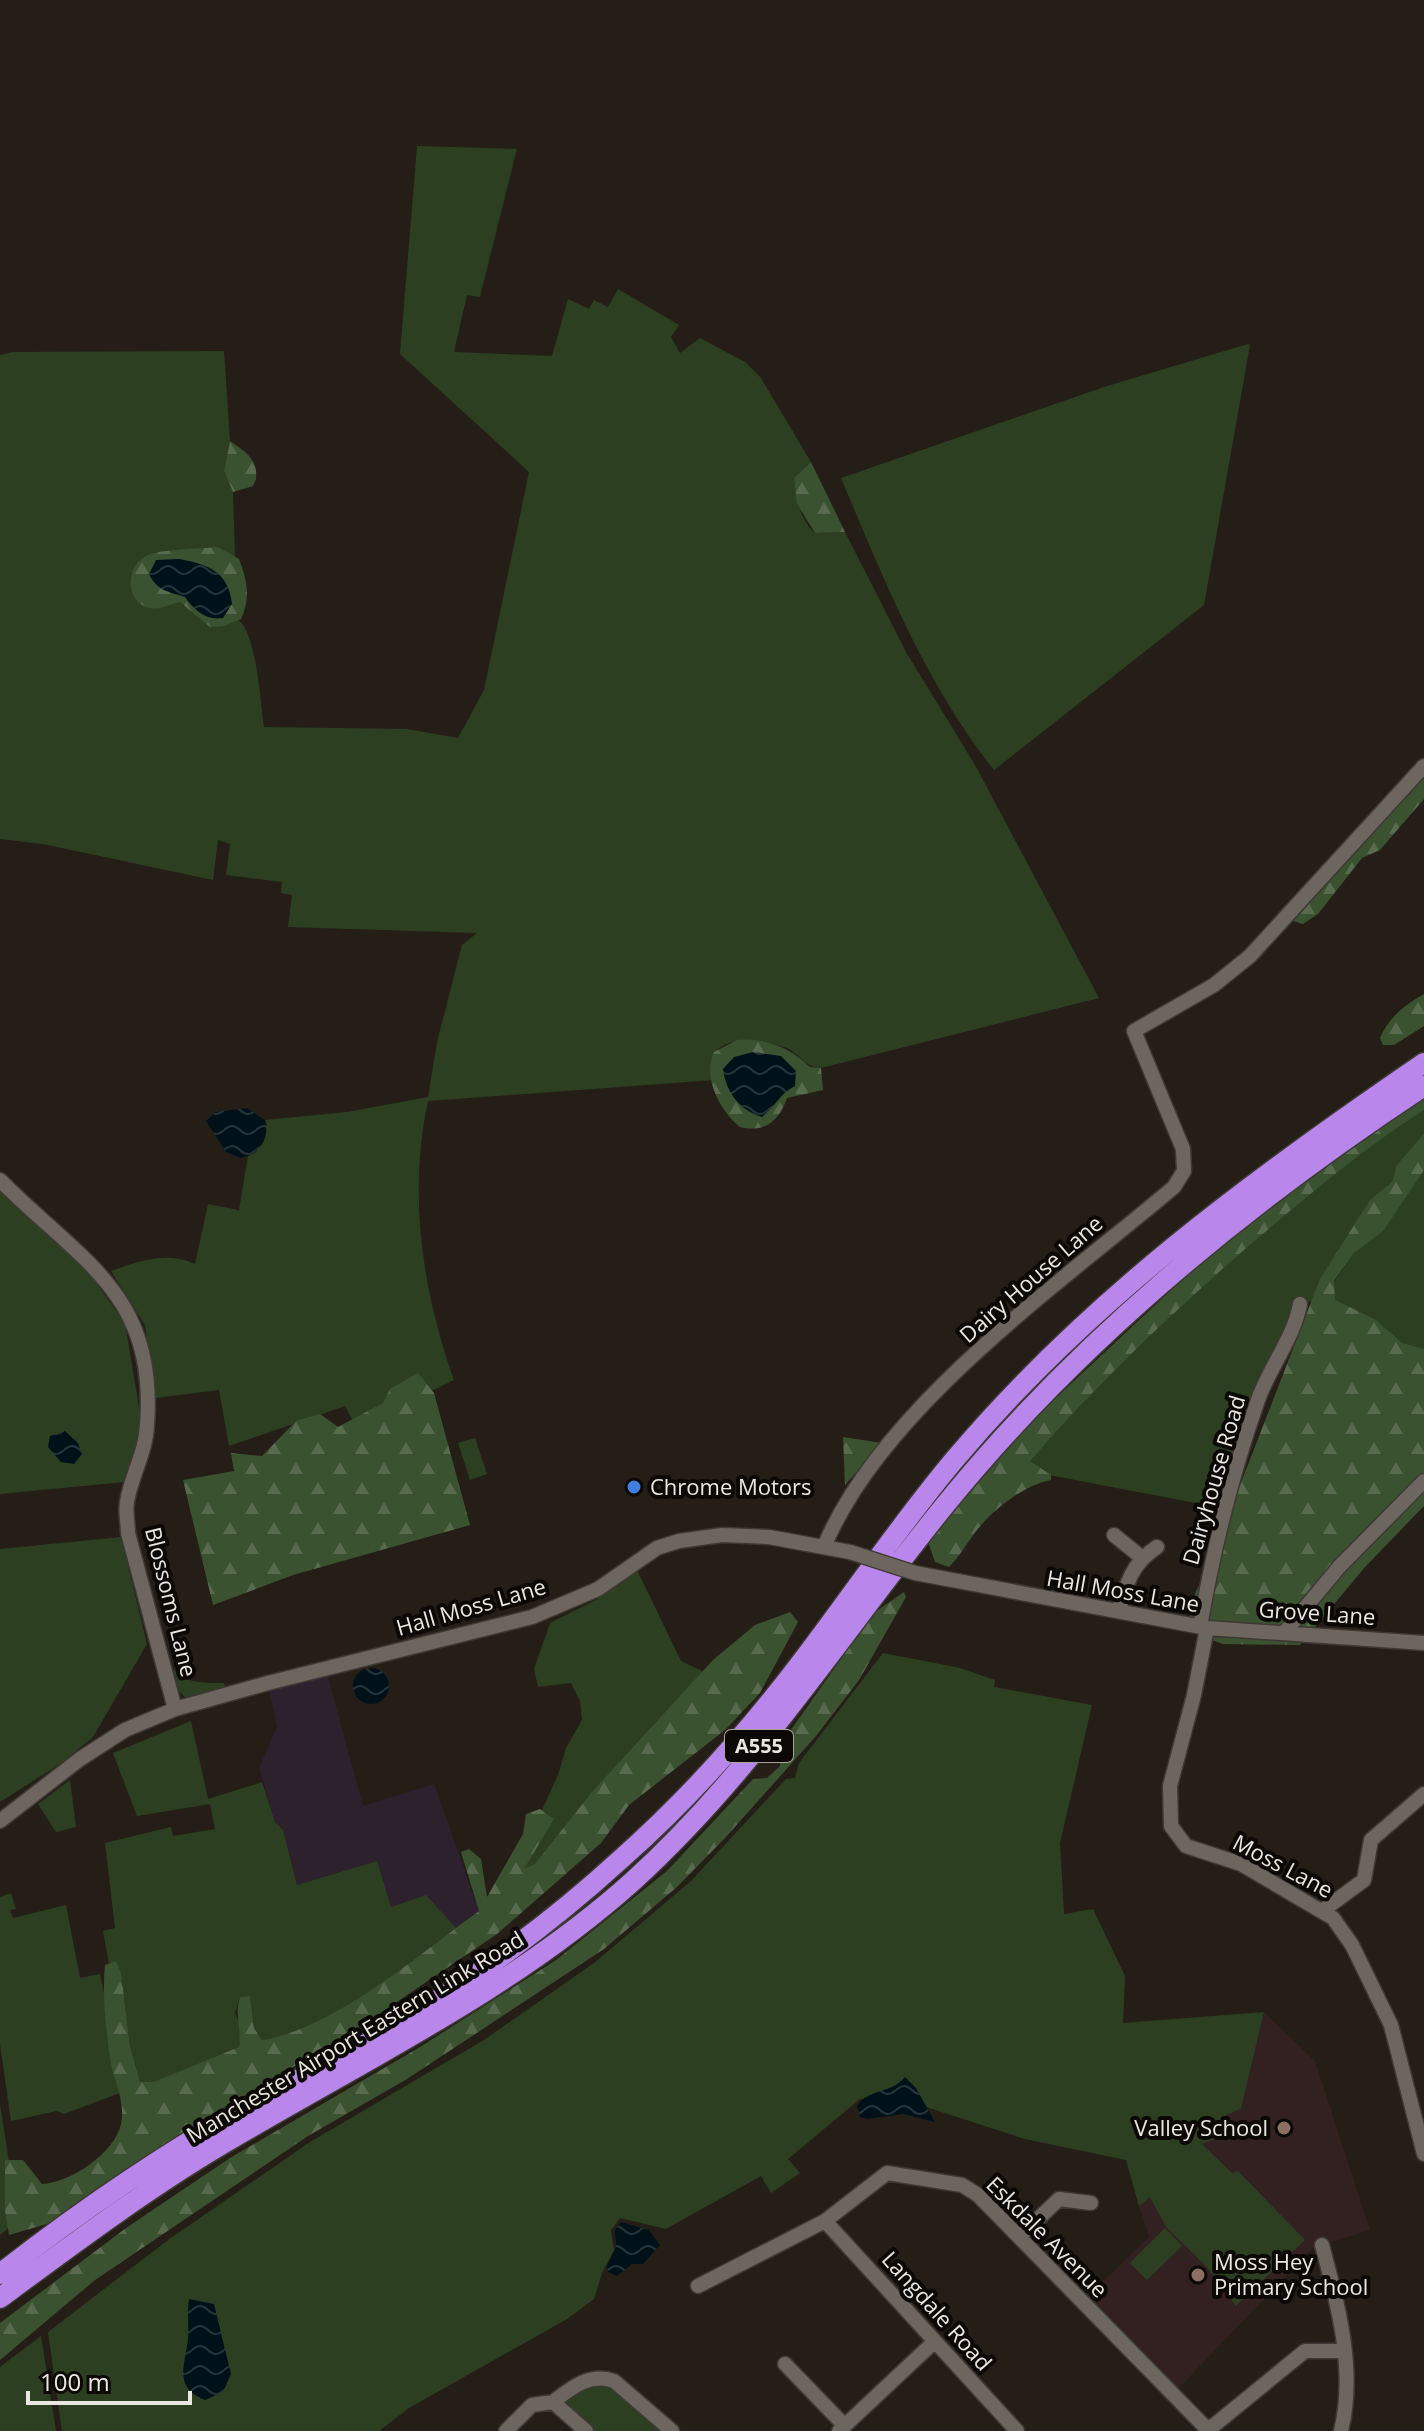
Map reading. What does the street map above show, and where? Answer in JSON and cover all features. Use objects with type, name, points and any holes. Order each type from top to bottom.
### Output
[{"type":"highway","name":"Manchester Airport Eastern Link Road","points":[[0,2274],[168,2155],[251,2105],[384,2034],[446,1994],[588,1888],[680,1804],[754,1722],[956,1458],[1065,1341],[1148,1266],[1215,1212],[1424,1063]]},
{"type":"highway","name":"Manchester Airport Eastern Link Road","points":[[0,2298],[220,2145],[455,2009],[561,1939],[632,1882],[723,1792],[941,1510],[1043,1396],[1161,1283],[1216,1237],[1345,1140],[1424,1086]]},
{"type":"street","name":"Dairy House Lane","points":[[824,1547],[852,1493],[912,1417],[986,1345],[1087,1255],[1174,1187],[1184,1171],[1183,1149],[1134,1031],[1214,985],[1250,956],[1424,766]]},
{"type":"street","name":"Blossoms Lane","points":[[0,1180],[73,1246],[132,1316],[147,1378],[148,1426],[126,1504],[128,1533],[175,1709]]},
{"type":"street","name":"Dairyhouse Road","points":[[1204,1628],[1224,1509],[1243,1444],[1274,1363],[1297,1319],[1300,1304]]},
{"type":"street","points":[[1285,1632],[1339,1567],[1424,1481]]},
{"type":"street","name":"Hall Moss Lane","points":[[0,1821],[80,1759],[125,1730],[175,1709],[532,1617],[598,1589],[657,1548],[679,1541],[738,1535],[824,1547],[915,1573],[1204,1628]]},
{"type":"street","points":[[1114,1535],[1141,1557]]},
{"type":"street","points":[[1119,1611],[1126,1582],[1141,1557],[1157,1547]]},
{"type":"street","name":"Grove Lane","points":[[1204,1628],[1424,1643]]},
{"type":"street","name":"Moss Lane","points":[[1204,1628],[1194,1695],[1170,1786],[1171,1826],[1186,1846],[1241,1864],[1333,1918],[1352,1945],[1375,1990],[1418,2093],[1424,2154]]},
{"type":"street","points":[[1322,1911],[1364,1880],[1371,1840],[1424,1794]]},
{"type":"street","name":"Eskdale Avenue","points":[[698,2286],[825,2221],[882,2175],[892,2172],[970,2189],[1208,2431]]},
{"type":"street","points":[[1019,2237],[1059,2199],[1091,2203]]},
{"type":"street","name":"Langdale Road","points":[[825,2221],[1017,2431]]},
{"type":"street","points":[[1322,2245],[1337,2304],[1344,2351],[1346,2413],[1341,2431]]},
{"type":"street","points":[[785,2364],[841,2428],[934,2342]]},
{"type":"street","points":[[1208,2431],[1305,2351],[1344,2351]]},
{"type":"street","points":[[506,2431],[532,2405],[553,2402],[593,2377],[614,2381],[672,2431]]},
{"type":"street","points":[[553,2402],[586,2431]]},
{"type":"shaded area","points":[[326,1670],[363,1806],[434,1784],[479,1911],[456,1928],[426,1896],[390,1907],[376,1861],[297,1885],[283,1830],[275,1822],[259,1768],[277,1727],[268,1683]]},
{"type":"shaded area","points":[[1264,2012],[1315,2061],[1370,2230],[1313,2248],[1174,2393],[1081,2302],[1149,2237],[1139,2206],[1226,2115],[1241,2109]]},
{"type":"green space","points":[[417,146],[517,149],[480,297],[467,295],[454,352],[552,356],[568,299],[589,309],[594,300],[608,307],[618,289],[679,325],[671,337],[680,353],[700,338],[745,362],[761,378],[811,462],[794,478],[797,500],[805,521],[815,533],[845,532],[906,652],[975,765],[1099,998],[821,1068],[784,1047],[758,1041],[732,1042],[714,1054],[711,1065],[714,1080],[428,1101],[419,1171],[422,1242],[434,1312],[454,1380],[356,1427],[345,1406],[229,1446],[219,1390],[155,1398],[145,1325],[111,1271],[163,1258],[195,1264],[208,1204],[239,1210],[248,1156],[256,1152],[267,1124],[265,1120],[347,1112],[428,1097],[437,1042],[462,945],[477,933],[288,927],[292,895],[281,893],[282,882],[226,875],[230,844],[218,840],[213,880],[43,844],[0,839],[0,355],[13,352],[224,351],[230,441],[224,471],[233,492],[237,619],[244,626],[253,652],[264,727],[407,729],[458,738],[484,690],[529,472],[400,354]]},
{"type":"green space","points":[[1248,344],[1204,605],[994,770],[947,702],[908,630],[841,478],[1104,387]]},
{"type":"green space","points":[[230,441],[249,456],[256,472],[253,486],[233,492],[224,471]]},
{"type":"green space","points":[[811,462],[845,532],[815,533],[797,504],[794,478]]},
{"type":"green space","points":[[218,547],[239,559],[242,567],[247,596],[241,619],[224,626],[210,627],[180,602],[150,608],[135,598],[132,574],[135,566],[148,555]]},
{"type":"green space","points":[[1424,777],[1424,799],[1380,850],[1362,858],[1318,914],[1303,924],[1293,921]]},
{"type":"green space","points":[[1424,994],[1424,1026],[1394,1045],[1383,1045],[1380,1038],[1393,1018]]},
{"type":"green space","points":[[737,1040],[777,1045],[810,1067],[821,1068],[823,1090],[787,1098],[780,1113],[764,1127],[740,1127],[720,1103],[710,1072],[714,1052]]},
{"type":"green space","points":[[1424,1094],[1424,1110],[1362,1153],[1265,1232],[1173,1314],[1085,1401],[1030,1461],[1051,1475],[1051,1480],[1020,1492],[1001,1506],[977,1530],[949,1567],[935,1562],[927,1539],[1042,1411],[1244,1222]]},
{"type":"green space","points":[[1424,1104],[1424,1143],[1372,1209],[1316,1301],[1292,1305],[1284,1331],[1244,1418],[1217,1507],[1017,1469],[1075,1402],[1236,1248]]},
{"type":"green space","points":[[1424,1134],[1424,1170],[1383,1231],[1354,1253],[1334,1281],[1335,1300],[1376,1320],[1402,1343],[1424,1349],[1424,1506],[1365,1567],[1300,1645],[1223,1644],[1190,1632],[1194,1597],[1320,1279],[1370,1200],[1392,1182],[1397,1165]]},
{"type":"green space","points":[[1424,1151],[1424,1351],[1390,1345],[1321,1301]]},
{"type":"green space","points":[[0,1188],[74,1253],[125,1323],[140,1413],[137,1453],[124,1482],[0,1494]]},
{"type":"green space","points":[[418,1373],[434,1393],[470,1525],[293,1575],[213,1605],[183,1480],[234,1471],[231,1453],[262,1456],[296,1421],[320,1414],[338,1427],[383,1403],[390,1389]]},
{"type":"green space","points":[[843,1437],[882,1443],[845,1485]]},
{"type":"green space","points":[[475,1438],[487,1474],[470,1480],[458,1443]]},
{"type":"green space","points":[[121,1537],[147,1644],[93,1737],[63,1762],[0,1802],[0,1549]]},
{"type":"green space","points":[[637,1570],[681,1661],[719,1679],[559,1847],[506,1889],[558,1775],[566,1748],[582,1720],[580,1701],[571,1683],[538,1687],[534,1669],[550,1623],[596,1600]]},
{"type":"green space","points":[[904,1592],[906,1597],[859,1680],[816,1736],[677,1887],[604,1949],[407,2079],[308,2136],[95,2280],[0,2360],[0,2323],[126,2228],[230,2158],[420,2047],[556,1960],[667,1871],[753,1779],[767,1778],[780,1766],[781,1744],[867,1622]]},
{"type":"green space","points":[[790,1612],[798,1622],[760,1693],[725,1730],[629,1805],[601,1843],[497,1934],[354,2031],[214,2114],[50,2223],[9,2235],[5,2211],[5,2160],[23,2160],[42,2184],[53,2182],[78,2172],[101,2155],[117,2135],[121,2124],[121,2099],[110,2058],[106,2023],[105,1965],[116,1961],[121,1972],[130,2046],[140,2082],[153,2082],[239,2047],[240,1997],[250,1996],[254,2028],[262,2040],[318,2021],[375,1988],[479,1911],[461,1852],[469,1849],[481,1859],[487,1897],[523,1834],[526,1814],[540,1809],[554,1819],[524,1869],[535,1864],[592,1792],[713,1660],[755,1625]]},
{"type":"green space","points":[[883,1653],[960,1668],[995,1680],[994,1687],[1092,1705],[1060,1843],[1064,1914],[1093,1909],[1125,1976],[1123,2023],[1264,2012],[1241,2109],[1226,2115],[1233,2132],[1202,2144],[1232,2173],[1238,2171],[1305,2240],[1236,2306],[1207,2267],[1166,2227],[1150,2197],[1139,2206],[1126,2160],[1025,2139],[889,2095],[860,2099],[788,2159],[800,2173],[771,2193],[761,2176],[666,2229],[620,2218],[611,2230],[614,2250],[602,2273],[594,2299],[567,2319],[409,2408],[379,2431],[62,2431],[48,2332],[168,2240],[310,2142],[484,2040],[594,1963],[691,1881],[786,1779],[795,1778],[799,1763]]},
{"type":"green space","points":[[170,1665],[187,1679],[224,1683],[226,1689],[188,1700],[175,1687]]},
{"type":"green space","points":[[191,1721],[208,1799],[262,1782],[275,1822],[283,1830],[297,1885],[377,1861],[391,1907],[426,1895],[456,1928],[364,1995],[315,2023],[289,2033],[262,2040],[254,2028],[250,1996],[240,1997],[235,2013],[242,2030],[239,2047],[153,2082],[140,2082],[130,2046],[121,1972],[116,1961],[109,1964],[103,1931],[115,1928],[105,1843],[171,1827],[173,1836],[215,1829],[210,1804],[137,1816],[113,1753]]},
{"type":"green space","points":[[70,1780],[76,1827],[56,1832],[38,1804]]},
{"type":"green space","points":[[11,1893],[16,1909],[10,1910],[13,1918],[66,1905],[80,1978],[100,1974],[125,2091],[64,2114],[57,2111],[11,2121],[0,2044],[0,1897]]},
{"type":"green space","points":[[0,2104],[18,2220],[0,2235]]},
{"type":"green space","points":[[1165,2228],[1182,2246],[1147,2280],[1130,2263]]},
{"type":"green space","points":[[41,2336],[56,2431],[0,2431],[0,2367]]},
{"type":"green space","points":[[604,2377],[672,2431],[586,2431],[553,2402]]},
{"type":"water","points":[[179,559],[208,567],[222,577],[232,604],[223,618],[201,614],[185,597],[164,590],[152,580],[149,574],[156,560]]},
{"type":"water","points":[[753,1052],[781,1056],[796,1071],[795,1086],[785,1092],[762,1117],[747,1110],[735,1099],[723,1069],[734,1057]]},
{"type":"water","points":[[247,1108],[265,1120],[266,1133],[258,1149],[241,1158],[226,1152],[206,1121],[216,1112]]},
{"type":"water","points":[[65,1431],[78,1443],[82,1454],[74,1464],[61,1462],[48,1447],[50,1436]]},
{"type":"water","points":[[371,1668],[384,1673],[389,1686],[384,1699],[371,1704],[358,1699],[353,1686],[358,1673]]},
{"type":"water","points":[[905,2077],[916,2088],[935,2122],[903,2114],[867,2119],[860,2117],[857,2106],[862,2100]]},
{"type":"water","points":[[621,2222],[649,2230],[660,2245],[643,2264],[632,2264],[617,2276],[608,2272],[607,2266],[616,2247],[615,2230]]},
{"type":"water","points":[[189,2299],[214,2304],[231,2374],[223,2392],[205,2400],[188,2389],[183,2375]]},
{"type":"place","name":"Chrome Motors","points":[[634,1487]]},
{"type":"place","name":"Valley School","points":[[1284,2128]]},
{"type":"place","name":"Moss Hey Primary School","points":[[1198,2275]]}]
